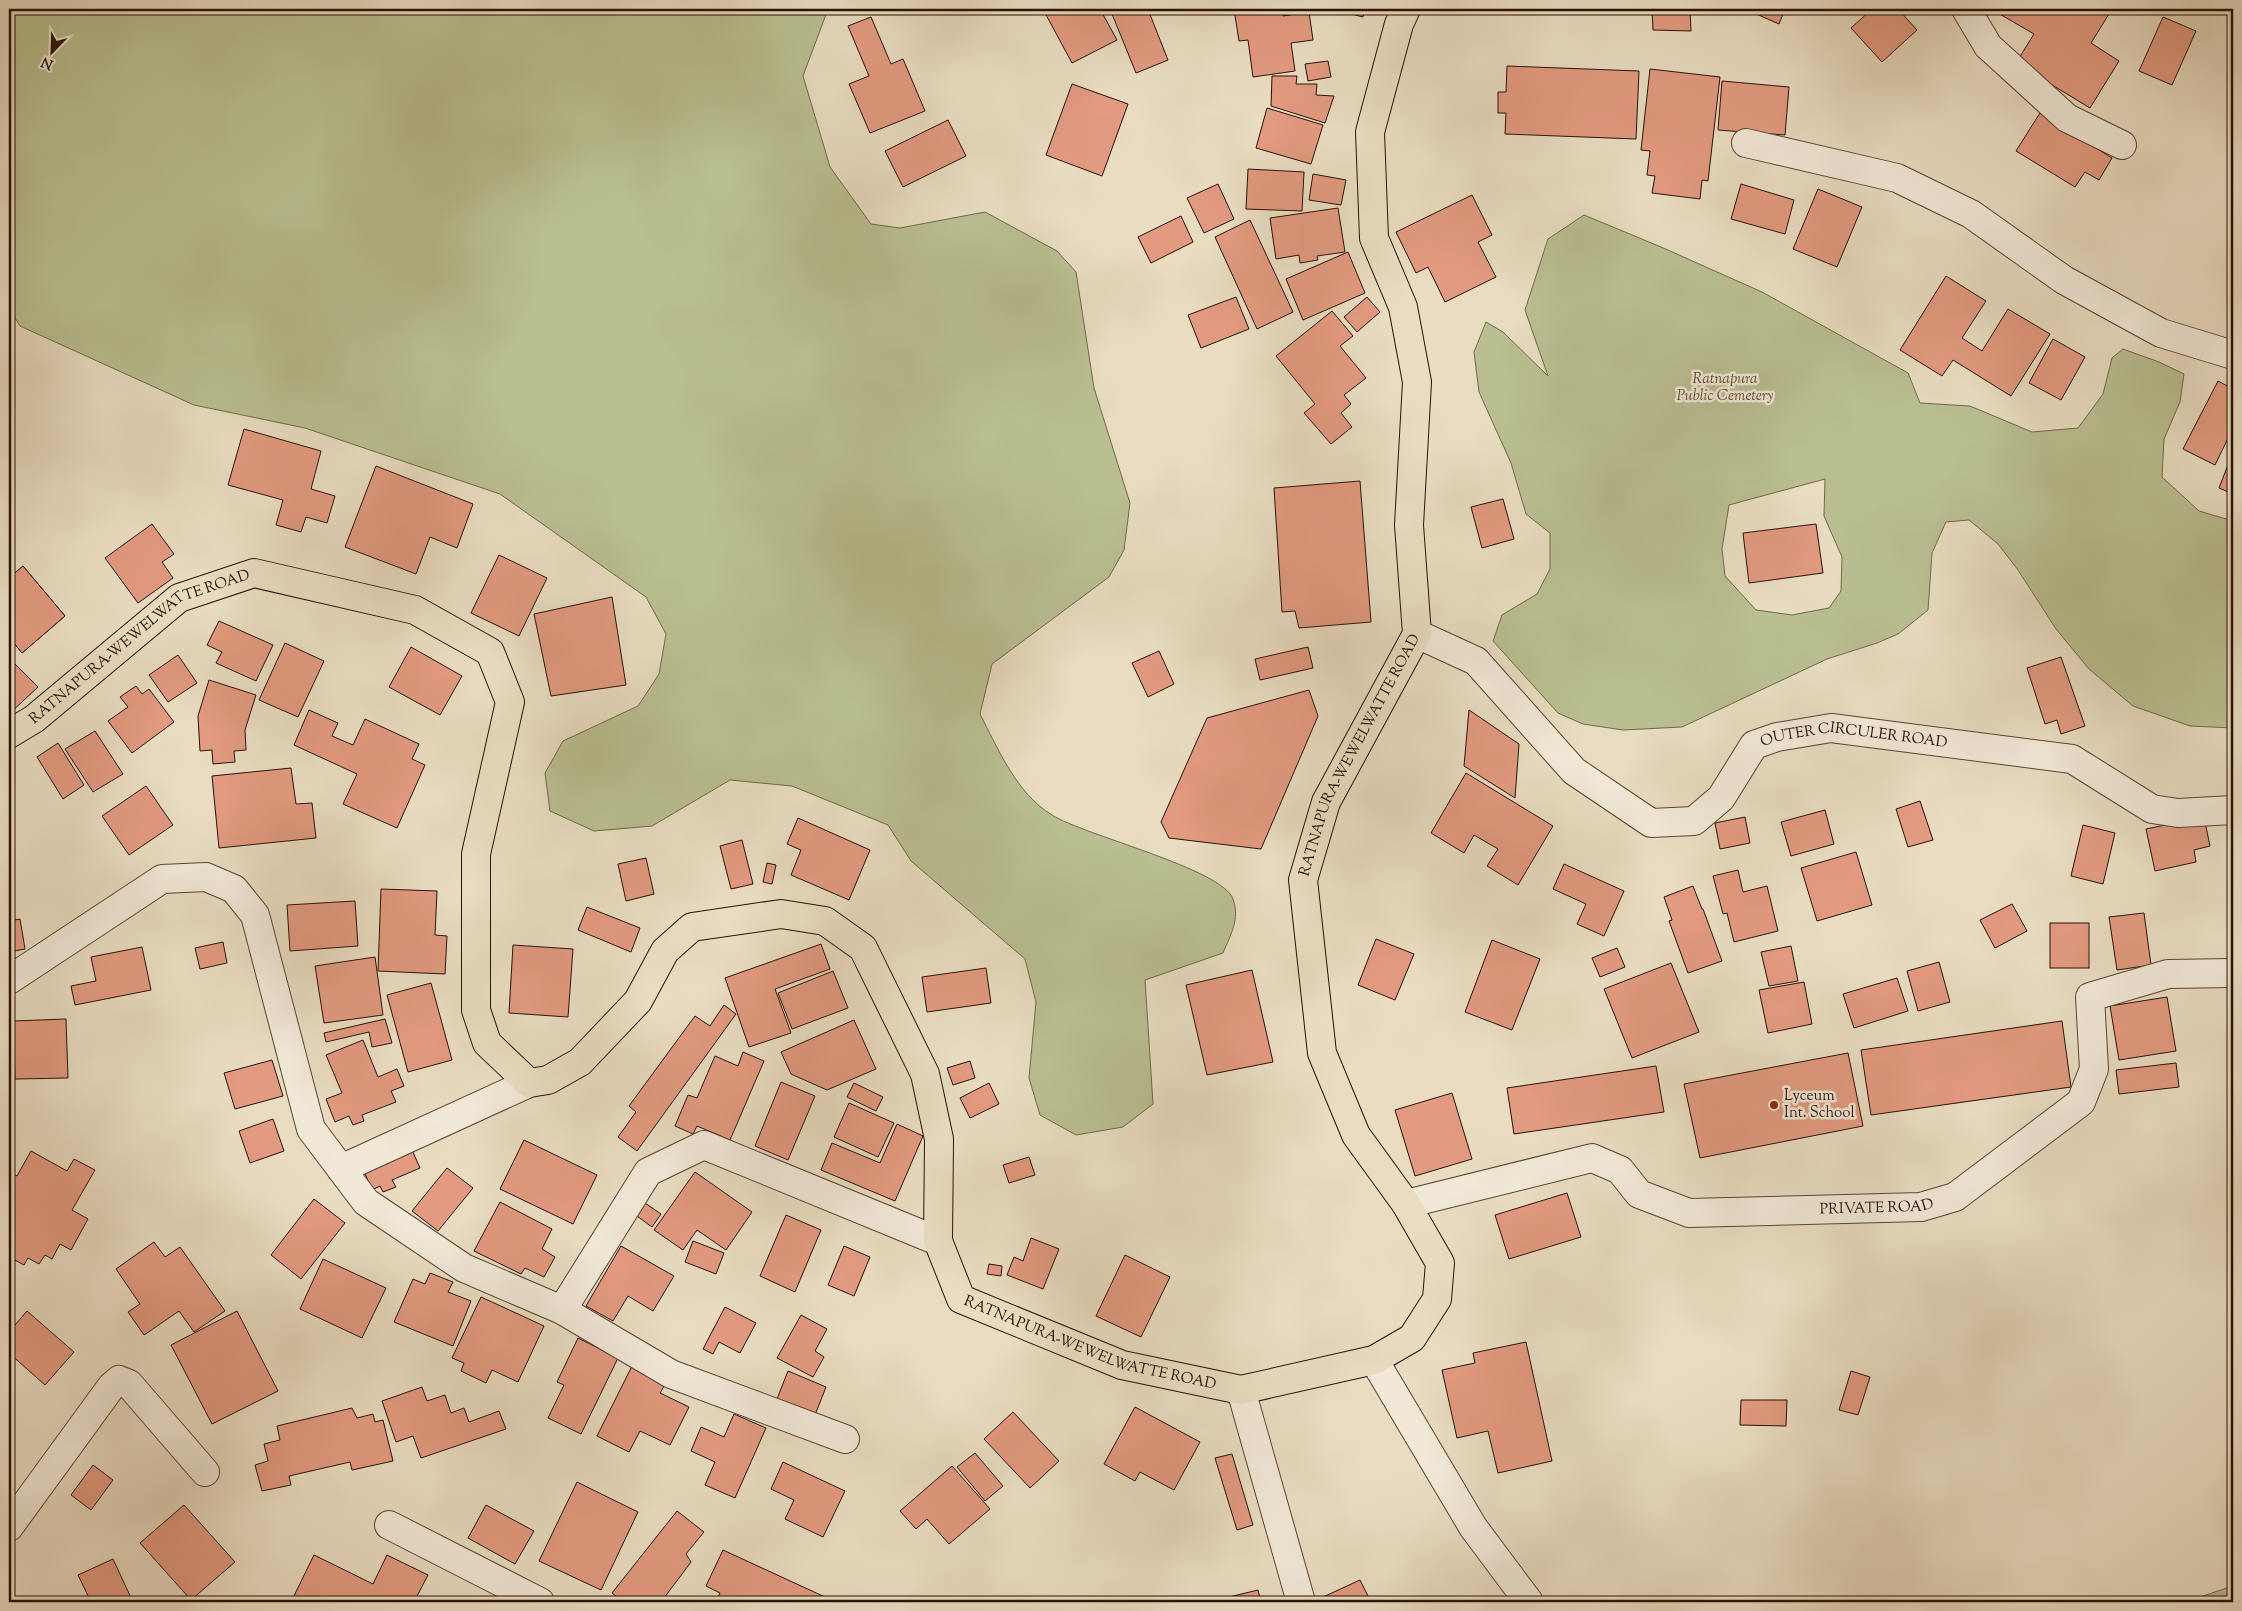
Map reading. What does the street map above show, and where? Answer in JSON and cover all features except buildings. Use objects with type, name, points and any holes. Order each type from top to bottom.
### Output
[{"type":"main road","name":"RATNAPURA-WEWELWATTE ROAD","points":[[9,734],[34,719],[179,598],[254,572],[415,610],[490,652],[510,702],[476,854],[476,1010],[487,1043],[529,1082],[548,1080],[580,1062],[638,1001],[666,952],[692,927],[781,914],[825,921],[863,948],[925,1074],[939,1139],[938,1241],[961,1299],[1122,1365],[1241,1390],[1374,1360],[1412,1338],[1437,1299],[1440,1263],[1406,1204],[1356,1135],[1322,1053],[1303,880],[1326,802],[1417,634],[1409,525],[1417,382],[1403,307],[1374,238],[1370,132],[1400,24],[1406,9]]},
{"type":"street","points":[[1966,9],[1988,46],[2067,118],[2122,146]]},
{"type":"street","points":[[1746,143],[1897,178],[1971,214],[2064,280],[2161,333],[2233,355]]},
{"type":"street","name":"OUTER CIRCULER ROAD","points":[[1417,634],[1476,661],[1574,771],[1652,823],[1694,820],[1721,798],[1754,744],[1777,737],[1831,728],[2072,759],[2152,809],[2178,813],[2233,810]]},
{"type":"street","points":[[9,980],[162,879],[206,877],[234,889],[255,915],[311,1128],[366,1202],[464,1268],[562,1310],[671,1374],[845,1439]]},
{"type":"street","name":"PRIVATE ROAD","points":[[1406,1204],[1592,1158],[1620,1170],[1639,1194],[1689,1213],[1921,1207],[1955,1197],[2081,1102],[2094,1069],[2090,997],[2168,974],[2233,973]]},
{"type":"street","points":[[342,1169],[529,1082]]},
{"type":"street","points":[[562,1310],[648,1172],[704,1145],[938,1241]]},
{"type":"street","points":[[1374,1360],[1473,1527],[1529,1602]]},
{"type":"street","points":[[9,1527],[111,1387],[120,1380],[129,1384],[205,1472]]},
{"type":"street","points":[[1241,1390],[1301,1602]]},
{"type":"street","points":[[389,1525],[540,1602]]},
{"type":"green space","points":[[9,9],[828,9],[803,76],[830,167],[871,224],[900,228],[985,212],[1057,251],[1076,272],[1094,388],[1130,503],[1124,550],[1109,577],[992,664],[980,714],[1001,756],[1019,783],[1040,806],[1052,815],[1068,823],[1150,853],[1205,876],[1224,888],[1233,899],[1236,913],[1235,920],[1232,933],[1223,953],[1145,980],[1153,1104],[1123,1127],[1076,1135],[1040,1115],[1029,1078],[1036,1002],[1025,959],[911,861],[888,825],[792,786],[730,780],[652,826],[594,831],[550,811],[545,773],[563,741],[638,706],[659,674],[666,634],[646,597],[500,494],[305,428],[194,405],[20,326],[9,308]]},
{"type":"green space","name":"Ratnapura Public Cemetery","points":[[1584,215],[1762,292],[1908,373],[1920,403],[1970,406],[2032,432],[2078,428],[2103,394],[2112,358],[2123,349],[2159,362],[2184,374],[2180,402],[2164,439],[2162,477],[2199,511],[2233,521],[2233,728],[2190,726],[2133,706],[2089,669],[2056,629],[2018,570],[1998,544],[1969,520],[1946,522],[1932,553],[1928,610],[1898,634],[1877,643],[1827,659],[1682,727],[1623,730],[1583,724],[1558,713],[1493,641],[1502,615],[1537,594],[1550,569],[1550,533],[1526,514],[1511,463],[1479,392],[1474,352],[1486,322],[1503,332],[1548,376],[1525,310],[1548,239]],"holes":[[[1825,479],[1824,516],[1842,557],[1841,591],[1829,608],[1792,615],[1756,610],[1725,576],[1722,549],[1729,505]]]},
{"type":"green space","points":[[2233,1586],[2233,1602],[2185,1602]]},
{"type":"place","name":"Lyceum Int. School","points":[[1774,1105]]}]
